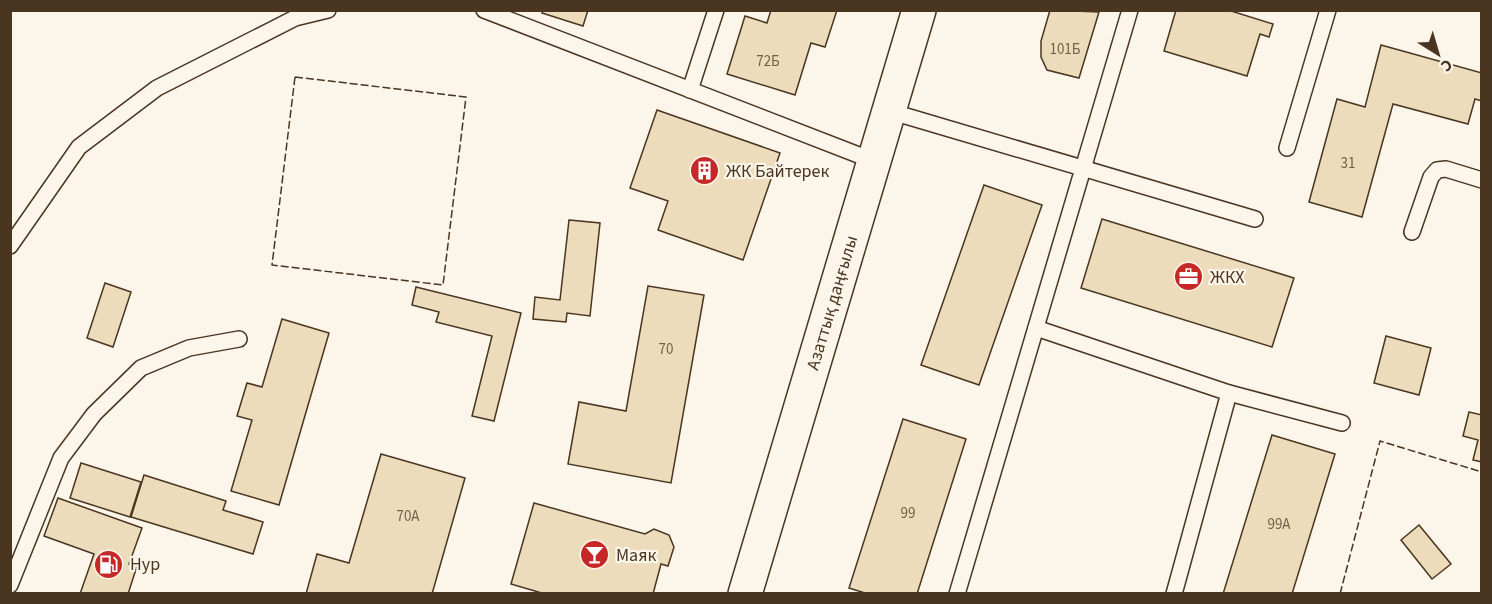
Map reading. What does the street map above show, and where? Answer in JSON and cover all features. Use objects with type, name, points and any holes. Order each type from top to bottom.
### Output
[{"type":"main road","name":"Азаттық даңғылы","points":[[745,594],[919,10]]},
{"type":"lane","points":[[10,246],[79,147],[148,95],[295,18],[328,10]]},
{"type":"lane","points":[[484,10],[874,161]]},
{"type":"lane","points":[[690,90],[716,10]]},
{"type":"lane","points":[[957,594],[1130,10]]},
{"type":"lane","points":[[1287,148],[1328,10]]},
{"type":"lane","points":[[889,111],[1255,219]]},
{"type":"lane","points":[[1412,232],[1431,177],[1437,170],[1446,170],[1482,180]]},
{"type":"lane","points":[[1036,328],[1229,393],[1342,423]]},
{"type":"lane","points":[[10,585],[61,458],[94,414],[141,368],[189,348],[239,339]]},
{"type":"lane","points":[[1174,594],[1229,393]]},
{"type":"building","points":[[543,10],[588,10],[583,26],[542,13]]},
{"type":"building","points":[[771,10],[837,10],[825,47],[811,43],[795,95],[727,74],[745,16],[767,23]]},
{"type":"building","points":[[1050,10],[1099,12],[1079,78],[1047,70],[1041,57],[1041,41]]},
{"type":"building","points":[[1176,10],[1228,10],[1273,24],[1269,37],[1260,34],[1247,76],[1164,51]]},
{"type":"building","points":[[1381,45],[1482,73],[1482,101],[1475,99],[1468,124],[1393,104],[1362,217],[1309,202],[1337,99],[1365,107]]},
{"type":"building","name":"ЖК Байтерек","points":[[657,110],[780,153],[743,260],[658,230],[668,201],[630,188]]},
{"type":"building","points":[[984,185],[1042,205],[979,385],[921,365]]},
{"type":"building","points":[[1102,219],[1294,278],[1272,347],[1081,288]]},
{"type":"building","points":[[569,220],[600,223],[590,316],[567,313],[566,322],[533,319],[535,297],[560,300]]},
{"type":"building","points":[[105,283],[131,292],[113,347],[87,338]]},
{"type":"building","points":[[648,286],[704,295],[671,483],[568,464],[579,402],[626,411]]},
{"type":"building","points":[[416,287],[521,313],[494,421],[472,416],[492,336],[436,322],[439,312],[412,305]]},
{"type":"building","points":[[282,319],[329,333],[279,505],[231,491],[252,420],[237,416],[247,383],[262,387]]},
{"type":"building","points":[[1386,336],[1431,348],[1419,395],[1374,383]]},
{"type":"building","points":[[1469,412],[1482,415],[1482,462],[1473,460],[1478,440],[1463,436]]},
{"type":"building","points":[[903,419],[966,439],[917,594],[868,594],[849,588]]},
{"type":"building","points":[[1272,435],[1335,454],[1292,594],[1223,594]]},
{"type":"building","points":[[381,454],[465,478],[432,594],[306,594],[317,554],[349,563]]},
{"type":"building","points":[[81,463],[141,482],[130,517],[70,498]]},
{"type":"building","points":[[144,475],[226,501],[223,510],[263,522],[253,554],[131,517]]},
{"type":"building","points":[[58,498],[142,528],[129,564],[137,566],[128,594],[80,594],[94,554],[44,536]]},
{"type":"building","name":"Маяк","points":[[534,503],[645,534],[654,529],[669,535],[674,547],[668,566],[661,564],[653,594],[545,594],[511,584]]},
{"type":"building","points":[[1419,525],[1451,564],[1432,579],[1401,540]]},
{"type":"fence","points":[[295,77],[466,97],[443,285],[272,265],[295,77]]},
{"type":"fence","points":[[1340,594],[1380,441],[1482,472]]},
{"type":"place","name":"ЖК Байтерек","points":[[705,171]]},
{"type":"place","name":"ЖКХ","points":[[1189,277]]},
{"type":"place","name":"Маяк","points":[[595,555]]},
{"type":"place","name":"Нур","points":[[109,564]]}]
